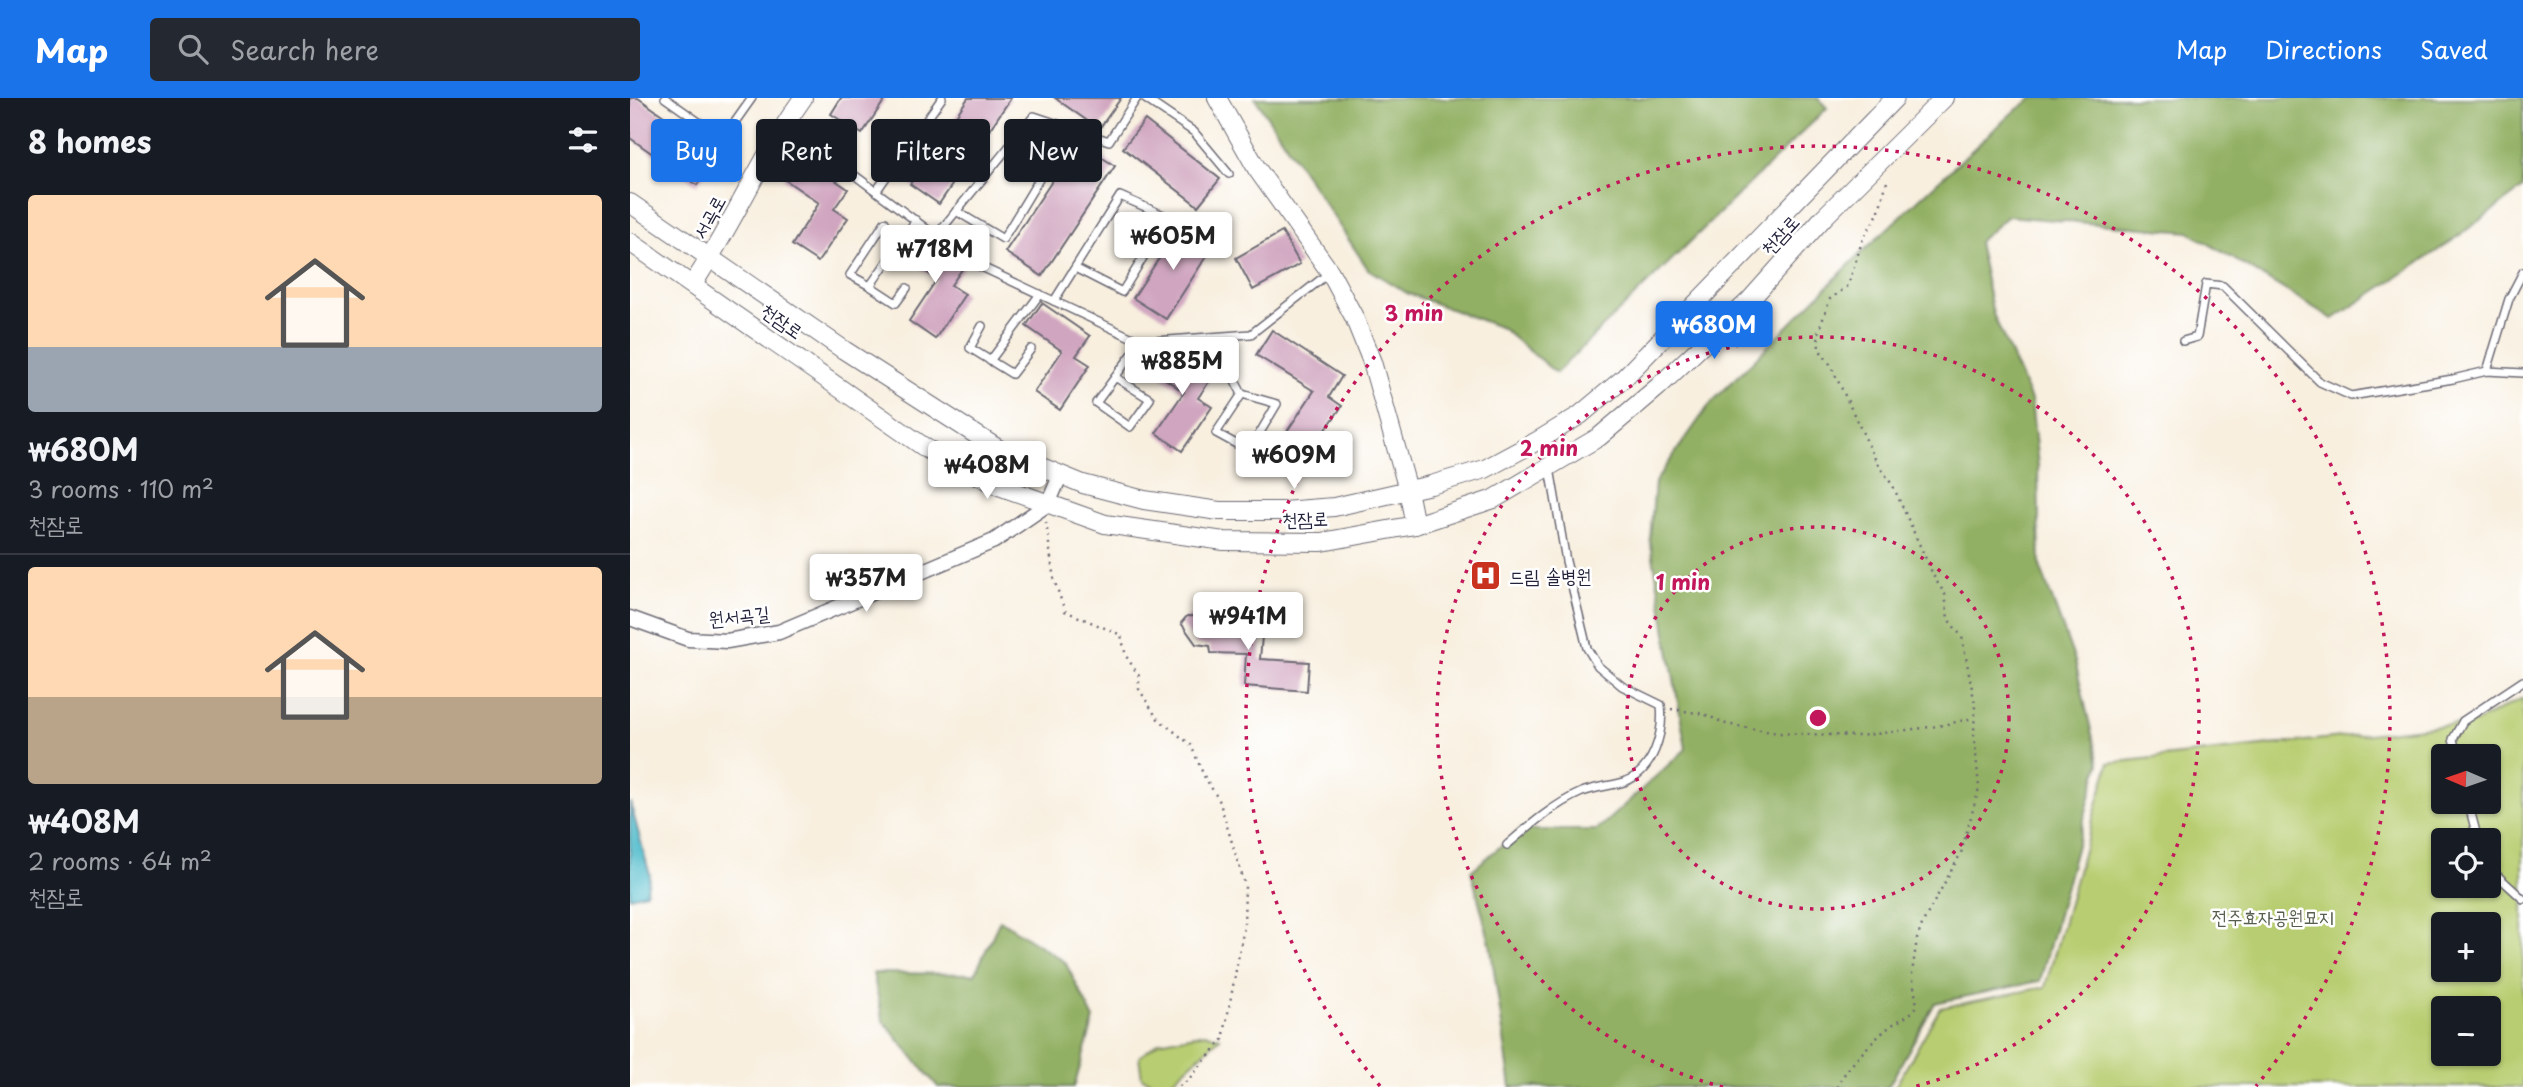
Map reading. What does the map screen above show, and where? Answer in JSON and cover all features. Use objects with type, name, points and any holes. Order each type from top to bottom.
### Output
[{"type":"street","name":"서곡로","points":[[788,119],[803,98]]},
{"type":"street","points":[[1218,98],[1257,169],[1330,272],[1354,317],[1372,362],[1415,525]]},
{"type":"street","name":"천잠로","points":[[630,203],[844,350],[1000,450],[1060,476],[1144,500],[1219,511],[1334,508],[1408,491],[1485,468],[1580,415],[1623,379],[1895,98]]},
{"type":"street","name":"천잠로","points":[[630,242],[927,449],[1045,506],[1105,524],[1224,541],[1322,542],[1415,525],[1494,499],[1599,437],[1658,387],[1750,300],[1824,217],[1944,98]]},
{"type":"street","name":"서곡로","points":[[692,284],[756,175]]},
{"type":"street","points":[[1045,506],[1060,476]]},
{"type":"street","name":"원서곡길","points":[[630,618],[688,639],[727,641],[779,632],[994,541],[1045,506]]},
{"type":"lane","points":[[665,98],[723,139],[752,98]]},
{"type":"lane","points":[[877,190],[942,98]]},
{"type":"lane","points":[[1102,139],[1109,141],[1137,98]]},
{"type":"lane","points":[[1144,98],[1194,132],[1229,174]]},
{"type":"lane","points":[[936,236],[1004,153]]},
{"type":"lane","points":[[857,175],[971,262],[1141,342],[1251,334],[1330,272]]},
{"type":"lane","points":[[956,211],[1003,239],[1037,182]]},
{"type":"lane","points":[[1054,301],[1120,196],[1168,217],[1122,292],[1075,268]]},
{"type":"lane","points":[[870,286],[916,220]]},
{"type":"lane","points":[[885,222],[850,275],[896,303],[906,288]]},
{"type":"lane","points":[[2487,371],[2508,299],[2523,272]]},
{"type":"lane","points":[[2183,341],[2197,337],[2206,284],[2223,286],[2320,382],[2351,396],[2487,371],[2523,373]]},
{"type":"lane","points":[[990,361],[1040,294]]},
{"type":"lane","points":[[982,326],[970,348],[1012,374],[1031,349]]},
{"type":"lane","points":[[1212,337],[1242,394],[1277,404],[1249,451],[1216,433],[1242,394]]},
{"type":"lane","points":[[1115,377],[1150,399],[1130,427],[1096,403],[1115,377],[1141,342]]},
{"type":"lane","points":[[1507,845],[1530,824],[1582,792],[1627,781],[1645,769],[1659,740],[1661,705],[1622,686],[1598,666],[1587,648],[1566,561],[1550,468]]},
{"type":"lane","points":[[2454,744],[2453,739],[2463,721],[2523,681]]},
{"type":"lane","points":[[2501,879],[2523,899]]},
{"type":"path","points":[[1838,1087],[1839,1078],[1872,1043],[1888,1027],[1912,1014],[1917,1006],[1913,972],[1917,939],[1923,922],[1961,853],[1979,788],[1975,704],[1962,637],[1948,619],[1945,594],[1935,579],[1893,486],[1877,463],[1830,364],[1819,349],[1818,333],[1830,299],[1847,286],[1864,238],[1878,214],[1888,182],[1887,156]]},
{"type":"path","points":[[1045,506],[1054,580],[1065,611],[1121,635],[1126,656],[1139,676],[1139,689],[1157,718],[1191,745],[1204,776],[1219,800],[1245,885],[1244,927],[1223,1040],[1187,1081],[1178,1087]]},
{"type":"path","points":[[1668,709],[1704,714],[1726,724],[1779,733],[1859,736],[1938,726],[1974,718]]},
{"type":"green space","points":[[1255,98],[1818,98],[1827,108],[1556,373],[1502,328],[1407,293],[1368,269]]},
{"type":"green space","points":[[2033,98],[2523,98],[2523,188],[2449,243],[2333,319],[2189,232],[2008,216],[1978,242],[1993,314],[2031,400],[2038,466],[2040,566],[2075,661],[2099,764],[2040,981],[1935,1003],[1888,1087],[1511,1087],[1490,943],[1471,871],[1520,830],[1597,830],[1686,749],[1650,539],[1655,482],[1710,404],[1860,254],[2012,113]]},
{"type":"green space","name":"전주효자공원묘지","points":[[2523,698],[2523,1087],[1895,1087],[1940,1008],[2045,987],[2109,763],[2476,722]]},
{"type":"green space","points":[[1000,920],[1065,962],[1094,1019],[1074,1087],[938,1087],[883,1021],[873,973],[975,974]]},
{"type":"green space","points":[[1205,1033],[1220,1038],[1165,1087],[1142,1078],[1139,1057],[1159,1042]]},
{"type":"water","points":[[630,802],[650,875],[646,893],[630,897]]},
{"type":"building","points":[[630,98],[638,98],[668,119],[651,119],[651,153],[630,138]]},
{"type":"building","points":[[841,98],[886,98],[862,134],[857,131],[857,119],[839,119],[831,114]]},
{"type":"building","points":[[968,98],[1011,98],[990,129],[990,119],[954,119]]},
{"type":"building","points":[[1055,98],[1121,98],[1102,125],[1102,119],[1085,119]]},
{"type":"building","points":[[1145,120],[1220,179],[1198,206],[1123,148]]},
{"type":"building","points":[[1102,158],[1115,166],[1042,276],[1005,252],[1051,182],[1102,182]]},
{"type":"building","points":[[788,182],[838,182],[848,189],[834,209],[848,218],[818,262],[792,245],[819,203]]},
{"type":"building","points":[[911,182],[954,182],[939,204],[910,184]]},
{"type":"building","points":[[1181,225],[1213,246],[1166,319],[1133,298]]},
{"type":"building","points":[[917,232],[965,265],[951,285],[965,294],[935,339],[909,321],[937,279],[902,256]]},
{"type":"building","points":[[1282,232],[1300,264],[1253,290],[1236,258]]},
{"type":"building","points":[[1042,303],[1090,336],[1076,356],[1090,365],[1060,410],[1034,392],[1062,351],[1026,326]]},
{"type":"building","points":[[1272,330],[1342,376],[1329,397],[1342,406],[1312,450],[1286,433],[1314,391],[1256,355]]},
{"type":"building","points":[[1167,346],[1212,377],[1198,398],[1212,407],[1182,451],[1156,433],[1184,392],[1149,368],[1163,347]]},
{"type":"building","points":[[1187,616],[1227,617],[1228,624],[1263,625],[1260,659],[1309,662],[1307,691],[1244,686],[1246,654],[1211,653],[1210,646],[1196,644],[1181,623]]},
{"type":"place","name":"드림 솔병원","points":[[1486,576]]}]
